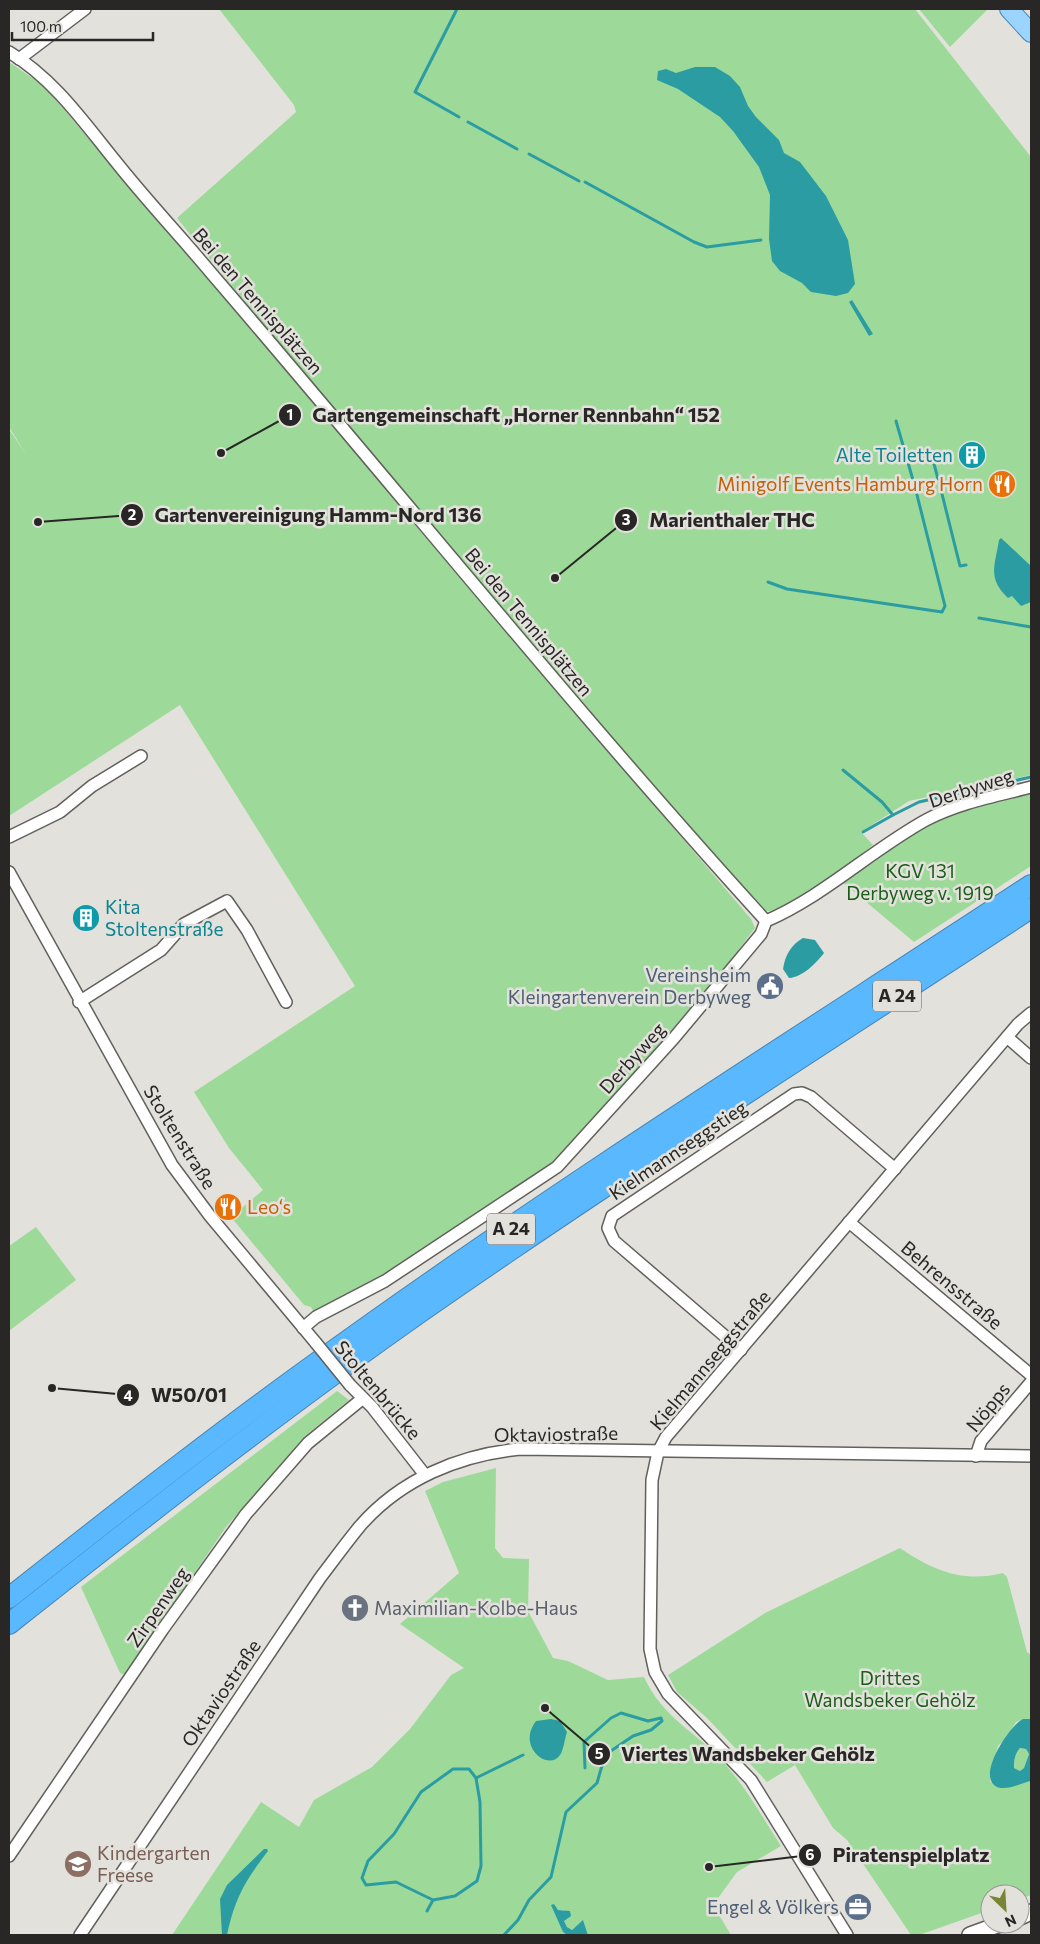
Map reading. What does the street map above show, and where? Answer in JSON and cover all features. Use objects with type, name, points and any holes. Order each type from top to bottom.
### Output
[{"type":"highway","name":"A 24","points":[[9,1598],[123,1508],[345,1342],[581,1181],[1031,885]]},
{"type":"highway","name":"A 24","points":[[9,1624],[270,1422],[418,1314],[746,1094],[1031,908]]},
{"type":"main road","points":[[1009,9],[1031,33]]},
{"type":"street","points":[[19,59],[85,9]]},
{"type":"street","name":"Bei den Tennisplätzen","points":[[9,52],[39,72],[52,85],[137,188],[402,496],[466,576],[681,828],[766,922]]},
{"type":"street","points":[[9,837],[60,812],[92,786],[141,756]]},
{"type":"street","name":"Derbyweg","points":[[303,1328],[316,1317],[385,1282],[557,1167],[674,1038],[761,934],[766,922],[801,905],[910,829],[946,811],[1031,787]]},
{"type":"street","name":"Stoltenstraße","points":[[9,872],[79,1002],[172,1165],[210,1216],[303,1328]]},
{"type":"street","points":[[79,1002],[161,950],[184,924],[227,901],[247,930],[286,1002]]},
{"type":"street","name":"Kielmannseggstraße","points":[[847,1935],[751,1780],[668,1694],[655,1672],[650,1649],[652,1480],[658,1452],[666,1437],[1007,1037],[1031,1013]]},
{"type":"street","points":[[1007,1037],[1031,1058]]},
{"type":"street","name":"Kielmannseggstieg","points":[[741,1350],[614,1241],[608,1228],[612,1216],[794,1094],[802,1093],[811,1097],[895,1169]]},
{"type":"street","name":"Behrensstraße","points":[[849,1222],[1031,1375]]},
{"type":"street","name":"Stoltenbrücke","points":[[303,1328],[362,1399],[372,1407],[425,1475]]},
{"type":"street","name":"Nöpps","points":[[976,1456],[981,1440],[1031,1382]]},
{"type":"street","name":"Zirpenweg","points":[[9,1856],[163,1629],[241,1521],[308,1443],[362,1399]]},
{"type":"street","name":"Oktaviostraße","points":[[80,1935],[320,1578],[361,1525],[392,1497],[425,1475],[461,1460],[512,1450],[1031,1456]]},
{"type":"green space","points":[[219,9],[915,9],[1031,157],[1031,775],[909,801],[861,832],[873,845],[808,894],[794,902],[769,911],[762,910],[755,905],[371,460],[177,218],[296,112],[294,105]]},
{"type":"green space","points":[[919,9],[988,9],[950,47]]},
{"type":"green space","points":[[9,62],[44,86],[751,919],[755,928],[727,965],[639,1068],[546,1169],[382,1280],[314,1313],[311,1307],[304,1305],[231,1217],[263,1190],[229,1148],[194,1092],[355,986],[180,705],[9,816],[9,429],[27,456],[9,427]]},
{"type":"green space","name":"KGV 131 Derbyweg v. 1919","points":[[1031,791],[1031,866],[914,942],[841,881],[912,832],[955,811]]},
{"type":"green space","points":[[36,1227],[76,1280],[9,1331],[9,1246]]},
{"type":"green space","points":[[337,1391],[349,1400],[305,1436],[226,1527],[125,1675],[120,1673],[81,1587]]},
{"type":"green space","points":[[496,1468],[495,1548],[503,1558],[529,1559],[528,1611],[553,1658],[568,1661],[608,1680],[644,1677],[652,1692],[671,1715],[714,1753],[741,1783],[781,1846],[737,1872],[713,1905],[731,1935],[588,1935],[583,1921],[572,1930],[564,1919],[564,1910],[558,1910],[563,1932],[567,1935],[172,1935],[261,1802],[299,1827],[314,1800],[372,1767],[410,1729],[451,1675],[464,1668],[400,1624],[459,1573],[425,1491],[443,1482]]},
{"type":"green space","name":"Drittes Wandsbeker Gehölz","points":[[900,1548],[925,1563],[949,1573],[975,1577],[1003,1573],[1007,1577],[1027,1652],[1031,1655],[1031,1719],[1023,1719],[1016,1722],[1007,1737],[998,1746],[990,1774],[990,1781],[995,1786],[1003,1788],[1031,1781],[1031,1895],[1030,1884],[980,1884],[980,1914],[919,1935],[911,1935],[847,1840],[833,1828],[795,1765],[767,1782],[707,1718],[677,1692],[668,1675],[765,1613]]},
{"type":"green space","points":[[1020,1748],[1026,1749],[1029,1754],[1024,1768],[1020,1771],[1014,1768],[1014,1762]]},
{"type":"water","points":[[695,67],[715,67],[730,76],[740,87],[748,106],[756,117],[779,140],[784,153],[800,162],[826,196],[848,240],[855,284],[848,293],[836,296],[811,292],[802,283],[780,271],[772,261],[769,239],[770,195],[759,167],[733,131],[720,117],[678,89],[657,80],[658,71],[666,69],[676,73]]},
{"type":"water","points":[[852,300],[873,334],[869,336],[849,302]]},
{"type":"water","points":[[1001,538],[1031,566],[1031,602],[1021,606],[1012,596],[1008,598],[1001,591],[995,578],[994,571],[999,540]]},
{"type":"water","points":[[803,938],[815,940],[824,953],[804,972],[789,978],[783,969],[785,959],[792,947]]},
{"type":"water","points":[[551,1719],[560,1721],[567,1732],[561,1753],[555,1759],[549,1761],[542,1759],[536,1754],[530,1740],[531,1731],[536,1721]]},
{"type":"water","points":[[1023,1719],[1031,1719],[1031,1781],[1009,1787],[997,1787],[991,1781],[992,1763],[1003,1741],[1017,1723]],"holes":[[[1020,1748],[1026,1749],[1029,1754],[1024,1768],[1020,1771],[1014,1768],[1015,1757]]]},
{"type":"water","points":[[264,1849],[268,1851],[237,1900],[227,1935],[222,1935],[220,1899],[227,1885]]},
{"type":"water","points":[[554,1904],[558,1910],[570,1911],[571,1916],[564,1921],[567,1927],[572,1930],[583,1920],[588,1935],[567,1935],[563,1932],[551,1905]]},
{"type":"waterway","points":[[457,9],[415,92],[459,117]]},
{"type":"waterway","points":[[468,122],[517,149]]},
{"type":"waterway","points":[[529,154],[579,181]]},
{"type":"waterway","points":[[585,182],[694,242],[707,247],[761,240]]},
{"type":"waterway","points":[[896,421],[915,487]]},
{"type":"waterway","points":[[933,460],[938,479]]},
{"type":"waterway","points":[[941,490],[960,566],[966,565]]},
{"type":"waterway","points":[[768,582],[787,589],[942,612],[945,606],[917,495]]},
{"type":"waterway","points":[[979,618],[1031,627]]},
{"type":"waterway","points":[[843,770],[882,802],[893,815],[919,802],[1031,777]]},
{"type":"waterway","points":[[863,832],[893,815]]},
{"type":"waterway","points":[[504,1935],[518,1920],[529,1900],[551,1877],[566,1812],[597,1783],[605,1755],[633,1736],[651,1730],[662,1721],[661,1718],[648,1721],[621,1713],[611,1718],[584,1742],[585,1768]]},
{"type":"waterway","points":[[476,1778],[523,1755]]},
{"type":"waterway","points":[[453,1769],[469,1769],[476,1778],[480,1802],[481,1866],[477,1881],[455,1896],[433,1900],[396,1882],[366,1885],[362,1878],[368,1861],[394,1834],[421,1792],[453,1769]]},
{"type":"waterway","points":[[427,1911],[433,1900]]},
{"type":"place","name":"Gartengemeinschaft „Horner Rennbahn“ 152","points":[[221,453]]},
{"type":"place","name":"Alte Toiletten","points":[[972,455]]},
{"type":"place","name":"Minigolf Events Hamburg Horn","points":[[1002,484]]},
{"type":"place","name":"Gartenvereinigung Hamm-Nord 136","points":[[38,522]]},
{"type":"place","name":"Marienthaler THC","points":[[555,578]]},
{"type":"place","name":"Kita Stoltenstraße","points":[[86,918]]},
{"type":"place","name":"Vereinsheim Kleingartenverein Derbyweg","points":[[770,986]]},
{"type":"place","name":"Leo‘s","points":[[228,1207]]},
{"type":"place","name":"W50/01","points":[[52,1388]]},
{"type":"place","name":"Maximilian-Kolbe-Haus","points":[[355,1608]]},
{"type":"place","name":"Viertes Wandsbeker Gehölz","points":[[545,1708]]},
{"type":"place","name":"Kindergarten Freese","points":[[78,1864]]},
{"type":"place","name":"Piratenspielplatz","points":[[709,1867]]},
{"type":"place","name":"Engel & Völkers","points":[[858,1907]]}]
